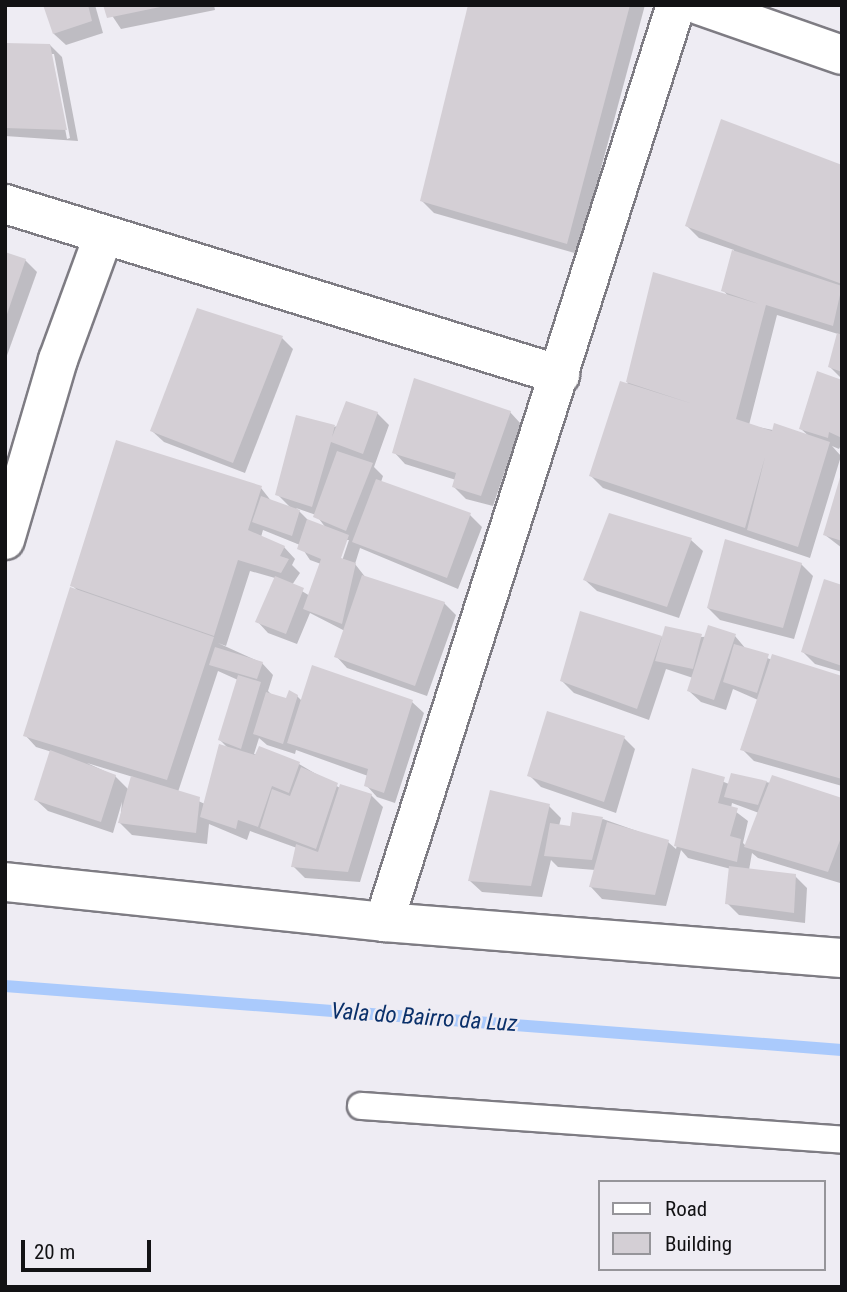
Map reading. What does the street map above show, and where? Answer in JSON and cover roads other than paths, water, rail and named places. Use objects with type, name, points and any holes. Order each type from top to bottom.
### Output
[{"type":"street","points":[[384,922],[676,5]]},
{"type":"street","points":[[699,5],[842,55]]},
{"type":"street","points":[[5,204],[103,237],[560,375]]},
{"type":"street","points":[[5,540],[58,360],[103,237]]},
{"type":"street","points":[[5,882],[384,922],[842,958]]},
{"type":"lane","points":[[361,1106],[842,1140]]},
{"type":"waterway","name":"Vala do Bairro da Luz","points":[[5,986],[842,1050]]}]
